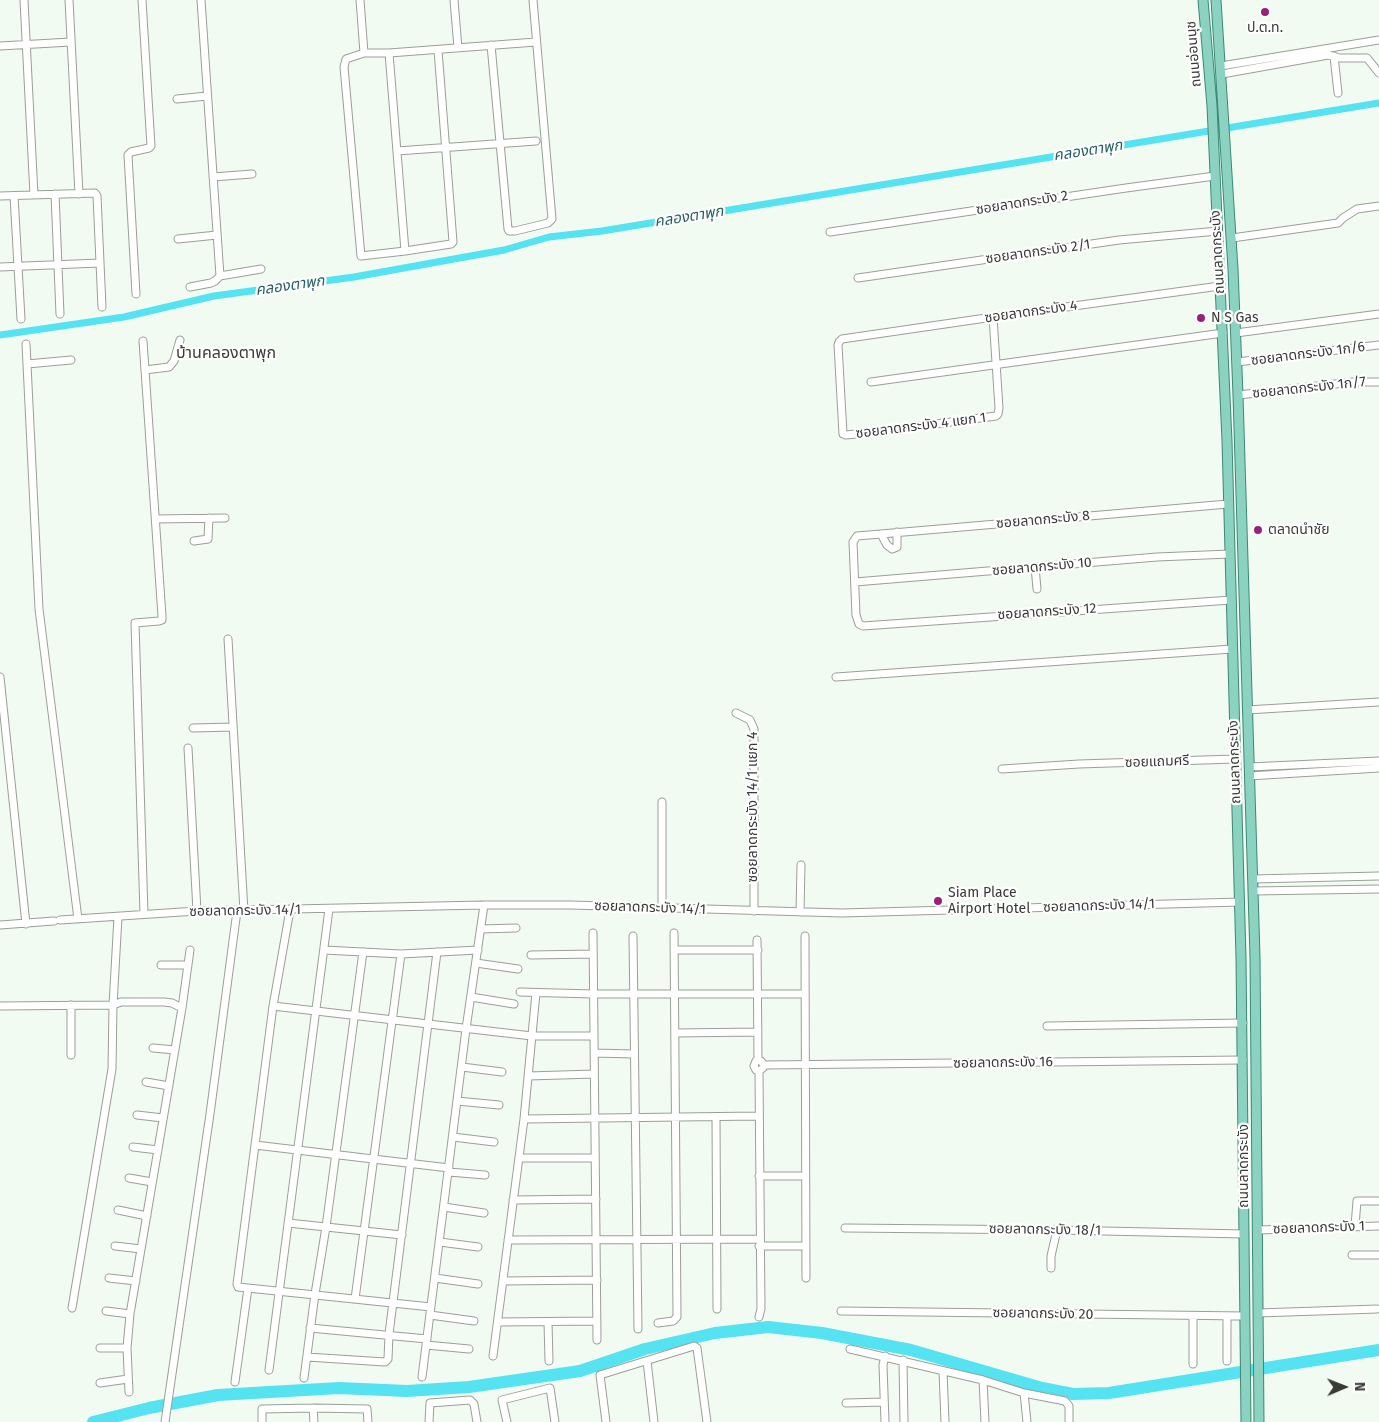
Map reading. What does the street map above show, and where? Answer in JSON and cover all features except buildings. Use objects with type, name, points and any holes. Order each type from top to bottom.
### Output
[{"type":"main road","name":"ถนนอ่อนนุช","points":[[1203,0],[1212,106]]},
{"type":"main road","name":"ถนนอ่อนนุช","points":[[1216,0],[1224,101]]},
{"type":"main road","name":"ถนนลาดกระบัง","points":[[1224,101],[1236,333],[1253,879],[1259,1422]]},
{"type":"main road","name":"ถนนลาดกระบัง","points":[[1212,106],[1230,554],[1240,902],[1246,1422]]},
{"type":"main road","points":[[1235,768],[1249,771]]},
{"type":"street","points":[[24,0],[34,195]]},
{"type":"street","points":[[69,0],[79,194]]},
{"type":"street","points":[[136,294],[128,155],[130,152],[151,146],[142,0]]},
{"type":"street","points":[[201,0],[220,276]]},
{"type":"street","points":[[360,0],[364,53]]},
{"type":"street","points":[[454,0],[458,48]]},
{"type":"street","points":[[492,45],[508,229],[509,231],[515,231],[548,224],[552,219],[533,0]]},
{"type":"street","points":[[1222,70],[1379,40]]},
{"type":"street","points":[[0,46],[71,42]]},
{"type":"street","points":[[438,50],[453,242],[451,244],[363,256],[360,253],[344,67],[346,59],[364,53],[438,50],[536,42]]},
{"type":"street","points":[[389,53],[405,251]]},
{"type":"street","points":[[1222,70],[1328,55],[1339,58],[1367,58],[1379,74]]},
{"type":"street","points":[[1334,56],[1338,93]]},
{"type":"street","points":[[176,99],[207,96]]},
{"type":"street","points":[[397,151],[536,141]]},
{"type":"street","points":[[213,177],[252,174]]},
{"type":"street","name":"ซอยลาดกระบัง 2","points":[[830,232],[1215,176]]},
{"type":"street","points":[[0,196],[95,193],[97,196],[102,307]]},
{"type":"street","points":[[55,194],[60,314]]},
{"type":"street","points":[[14,196],[21,319]]},
{"type":"street","points":[[1232,238],[1338,223],[1357,210],[1379,206]]},
{"type":"street","name":"ซอยลาดกระบัง 2/1","points":[[858,278],[1119,240],[1218,231]]},
{"type":"street","points":[[178,239],[217,235]]},
{"type":"street","points":[[0,267],[100,262]]},
{"type":"street","points":[[190,287],[211,283],[220,276],[261,269]]},
{"type":"street","name":"ซอยลาดกระบัง 4","points":[[842,339],[1220,286]]},
{"type":"street","points":[[1236,333],[1379,314]]},
{"type":"street","name":"ซอยลาดกระบัง 4 แยก 1","points":[[842,339],[838,345],[839,386],[842,428],[843,434],[846,436],[996,416],[999,408],[993,317]]},
{"type":"street","points":[[871,382],[1222,333]]},
{"type":"street","points":[[146,370],[169,367],[174,360],[180,340]]},
{"type":"street","points":[[143,341],[162,620],[135,623],[144,914]]},
{"type":"street","points":[[26,344],[40,616],[78,919]]},
{"type":"street","name":"ซอยลาดกระบัง 1ก/6","points":[[1237,362],[1379,345]]},
{"type":"street","points":[[27,364],[71,360]]},
{"type":"street","name":"ซอยลาดกระบัง 1ก/7","points":[[1238,395],[1353,382],[1379,382]]},
{"type":"street","name":"ซอยลาดกระบัง 8","points":[[855,582],[853,542],[857,536],[1228,504]]},
{"type":"street","points":[[194,541],[208,539],[209,518]]},
{"type":"street","points":[[156,520],[224,518]]},
{"type":"street","points":[[881,534],[887,545],[892,549],[897,547],[897,532]]},
{"type":"street","name":"ซอยลาดกระบัง 10","points":[[855,582],[1157,557],[1230,554]]},
{"type":"street","points":[[1035,567],[1036,589]]},
{"type":"street","name":"ซอยลาดกระบัง 12","points":[[855,582],[857,621],[863,626],[1230,600]]},
{"type":"street","points":[[166,1419],[240,911],[228,640]]},
{"type":"street","points":[[836,677],[1232,649]]},
{"type":"street","points":[[0,678],[26,924]]},
{"type":"street","points":[[1247,710],[1379,702]]},
{"type":"street","name":"ซอยลาดกระบัง 14/1 แยก 4","points":[[736,713],[750,720],[754,729],[754,911]]},
{"type":"street","points":[[193,728],[233,727]]},
{"type":"street","points":[[188,748],[197,911]]},
{"type":"street","points":[[1249,771],[1323,763],[1379,761]]},
{"type":"street","points":[[1323,763],[1323,772]]},
{"type":"street","name":"ซอยแถมศรี","points":[[1002,769],[1079,764],[1235,768]]},
{"type":"street","points":[[1249,771],[1323,772],[1379,768]]},
{"type":"street","points":[[662,802],[662,908]]},
{"type":"street","points":[[800,912],[801,865]]},
{"type":"street","points":[[1253,879],[1379,876]]},
{"type":"street","points":[[1253,891],[1379,889]]},
{"type":"street","name":"ซอยลาดกระบัง 14/1","points":[[0,925],[197,911],[484,904],[842,913],[1240,902]]},
{"type":"street","points":[[422,1376],[466,1029],[484,904]]},
{"type":"street","points":[[269,1370],[329,909]]},
{"type":"street","points":[[290,910],[273,1006],[238,1287],[431,1307]]},
{"type":"street","points":[[72,1308],[112,1069],[113,1005],[118,917]]},
{"type":"street","points":[[481,929],[516,928]]},
{"type":"street","points":[[593,933],[598,1340]]},
{"type":"street","points":[[658,1323],[673,1321],[677,1317],[674,933]]},
{"type":"street","points":[[633,936],[638,1329]]},
{"type":"street","points":[[804,936],[806,1278]]},
{"type":"street","points":[[757,940],[760,1065],[758,1116],[761,1309],[759,1317]]},
{"type":"street","points":[[129,1392],[127,1348],[130,1314],[182,1008],[190,950]]},
{"type":"street","points":[[324,950],[400,954],[478,950]]},
{"type":"street","points":[[674,950],[758,950]]},
{"type":"street","points":[[304,1378],[363,952]]},
{"type":"street","points":[[306,1357],[385,1362],[388,1356],[437,952]]},
{"type":"street","points":[[355,1299],[400,954]]},
{"type":"street","points":[[531,955],[593,954]]},
{"type":"street","points":[[476,963],[518,968]]},
{"type":"street","points":[[161,965],[188,965]]},
{"type":"street","points":[[520,992],[805,994]]},
{"type":"street","points":[[493,1356],[524,1119],[536,993]]},
{"type":"street","points":[[471,998],[514,1004]]},
{"type":"street","points":[[0,1006],[113,1005],[121,1002],[164,1002],[172,1003],[182,1008]]},
{"type":"street","points":[[71,1005],[71,1055]]},
{"type":"street","points":[[273,1006],[532,1036],[594,1036]]},
{"type":"street","points":[[1047,1026],[1242,1023]]},
{"type":"street","points":[[675,1033],[758,1032]]},
{"type":"street","points":[[153,1048],[175,1050]]},
{"type":"street","points":[[594,1053],[634,1054]]},
{"type":"street","name":"ซอยลาดกระบัง 16","points":[[760,1065],[1243,1060]]},
{"type":"street","points":[[462,1067],[502,1072]]},
{"type":"street","points":[[528,1076],[594,1074]]},
{"type":"street","points":[[146,1082],[169,1086]]},
{"type":"street","points":[[457,1102],[500,1106]]},
{"type":"street","points":[[137,1115],[163,1118]]},
{"type":"street","points":[[524,1119],[758,1116]]},
{"type":"street","points":[[716,1117],[717,1309]]},
{"type":"street","points":[[453,1137],[494,1142]]},
{"type":"street","points":[[255,1145],[411,1163],[485,1175]]},
{"type":"street","points":[[133,1147],[158,1150]]},
{"type":"street","points":[[518,1158],[595,1158]]},
{"type":"street","points":[[759,1176],[805,1176]]},
{"type":"street","points":[[129,1178],[152,1182]]},
{"type":"street","points":[[513,1200],[596,1199]]},
{"type":"street","points":[[1355,1226],[1357,1201],[1379,1201]]},
{"type":"street","points":[[444,1207],[484,1213]]},
{"type":"street","points":[[118,1210],[147,1216]]},
{"type":"street","points":[[288,1223],[402,1235]]},
{"type":"street","name":"ซอยลาดกระบัง 1","points":[[1258,1230],[1379,1226]]},
{"type":"street","name":"ซอยลาดกระบัง 18/1","points":[[845,1228],[1244,1234]]},
{"type":"street","points":[[1051,1268],[1051,1256],[1057,1230]]},
{"type":"street","points":[[508,1240],[716,1239],[806,1246]]},
{"type":"street","points":[[440,1242],[478,1247]]},
{"type":"street","points":[[115,1246],[141,1248]]},
{"type":"street","points":[[1352,1255],[1379,1255]]},
{"type":"street","points":[[109,1278],[136,1281]]},
{"type":"street","points":[[435,1278],[478,1284]]},
{"type":"street","points":[[503,1281],[597,1280]]},
{"type":"street","points":[[235,1382],[248,1288]]},
{"type":"street","points":[[1258,1313],[1377,1309]]},
{"type":"street","points":[[106,1311],[130,1314]]},
{"type":"street","name":"ซอยลาดกระบัง 20","points":[[841,1311],[1245,1316]]},
{"type":"street","points":[[430,1316],[474,1321]]},
{"type":"street","points":[[1193,1316],[1193,1364]]},
{"type":"street","points":[[1227,1316],[1227,1361]]},
{"type":"street","points":[[498,1322],[597,1321]]},
{"type":"street","points":[[548,1322],[549,1361]]},
{"type":"street","points":[[310,1328],[390,1334],[469,1350]]},
{"type":"street","points":[[606,1422],[600,1375],[695,1347],[707,1422]]},
{"type":"street","points":[[100,1348],[127,1348]]},
{"type":"street","points":[[850,1349],[984,1380],[1024,1393],[1068,1403],[1069,1422]]},
{"type":"street","points":[[885,1356],[883,1365],[885,1422]]},
{"type":"street","points":[[902,1360],[904,1422]]},
{"type":"street","points":[[647,1361],[654,1422]]},
{"type":"street","points":[[943,1371],[945,1422]]},
{"type":"street","points":[[100,1383],[128,1379]]},
{"type":"street","points":[[984,1380],[985,1422]]},
{"type":"street","points":[[507,1422],[502,1400],[550,1388],[555,1422]]},
{"type":"street","points":[[1024,1393],[1027,1422]]},
{"type":"street","points":[[430,1422],[430,1403],[470,1400],[474,1404],[477,1422]]},
{"type":"street","points":[[846,1403],[884,1402]]},
{"type":"street","points":[[262,1422],[262,1410],[314,1408],[367,1409],[368,1422]]},
{"type":"street","points":[[314,1408],[314,1422]]},
{"type":"waterway","name":"คลองตาพุก","points":[[0,335],[124,317],[214,296],[354,277],[504,250],[549,237],[602,231],[1379,103]]},
{"type":"waterway","points":[[93,1422],[149,1408],[218,1395],[339,1388],[407,1391],[469,1387],[580,1371],[645,1349],[715,1333],[768,1327],[822,1333],[911,1350],[1042,1388],[1073,1394],[1109,1393],[1379,1350]]},
{"type":"place","name":"ป.ต.ท.","points":[[1265,12]]},
{"type":"place","name":"N S Gas","points":[[1201,318]]},
{"type":"place","name":"ตลาดนำชัย","points":[[1258,530]]},
{"type":"place","name":"Siam Place Airport Hotel","points":[[938,901]]},
{"type":"district","name":"บ้านคลองตาพุก","points":[[226,354]]}]
